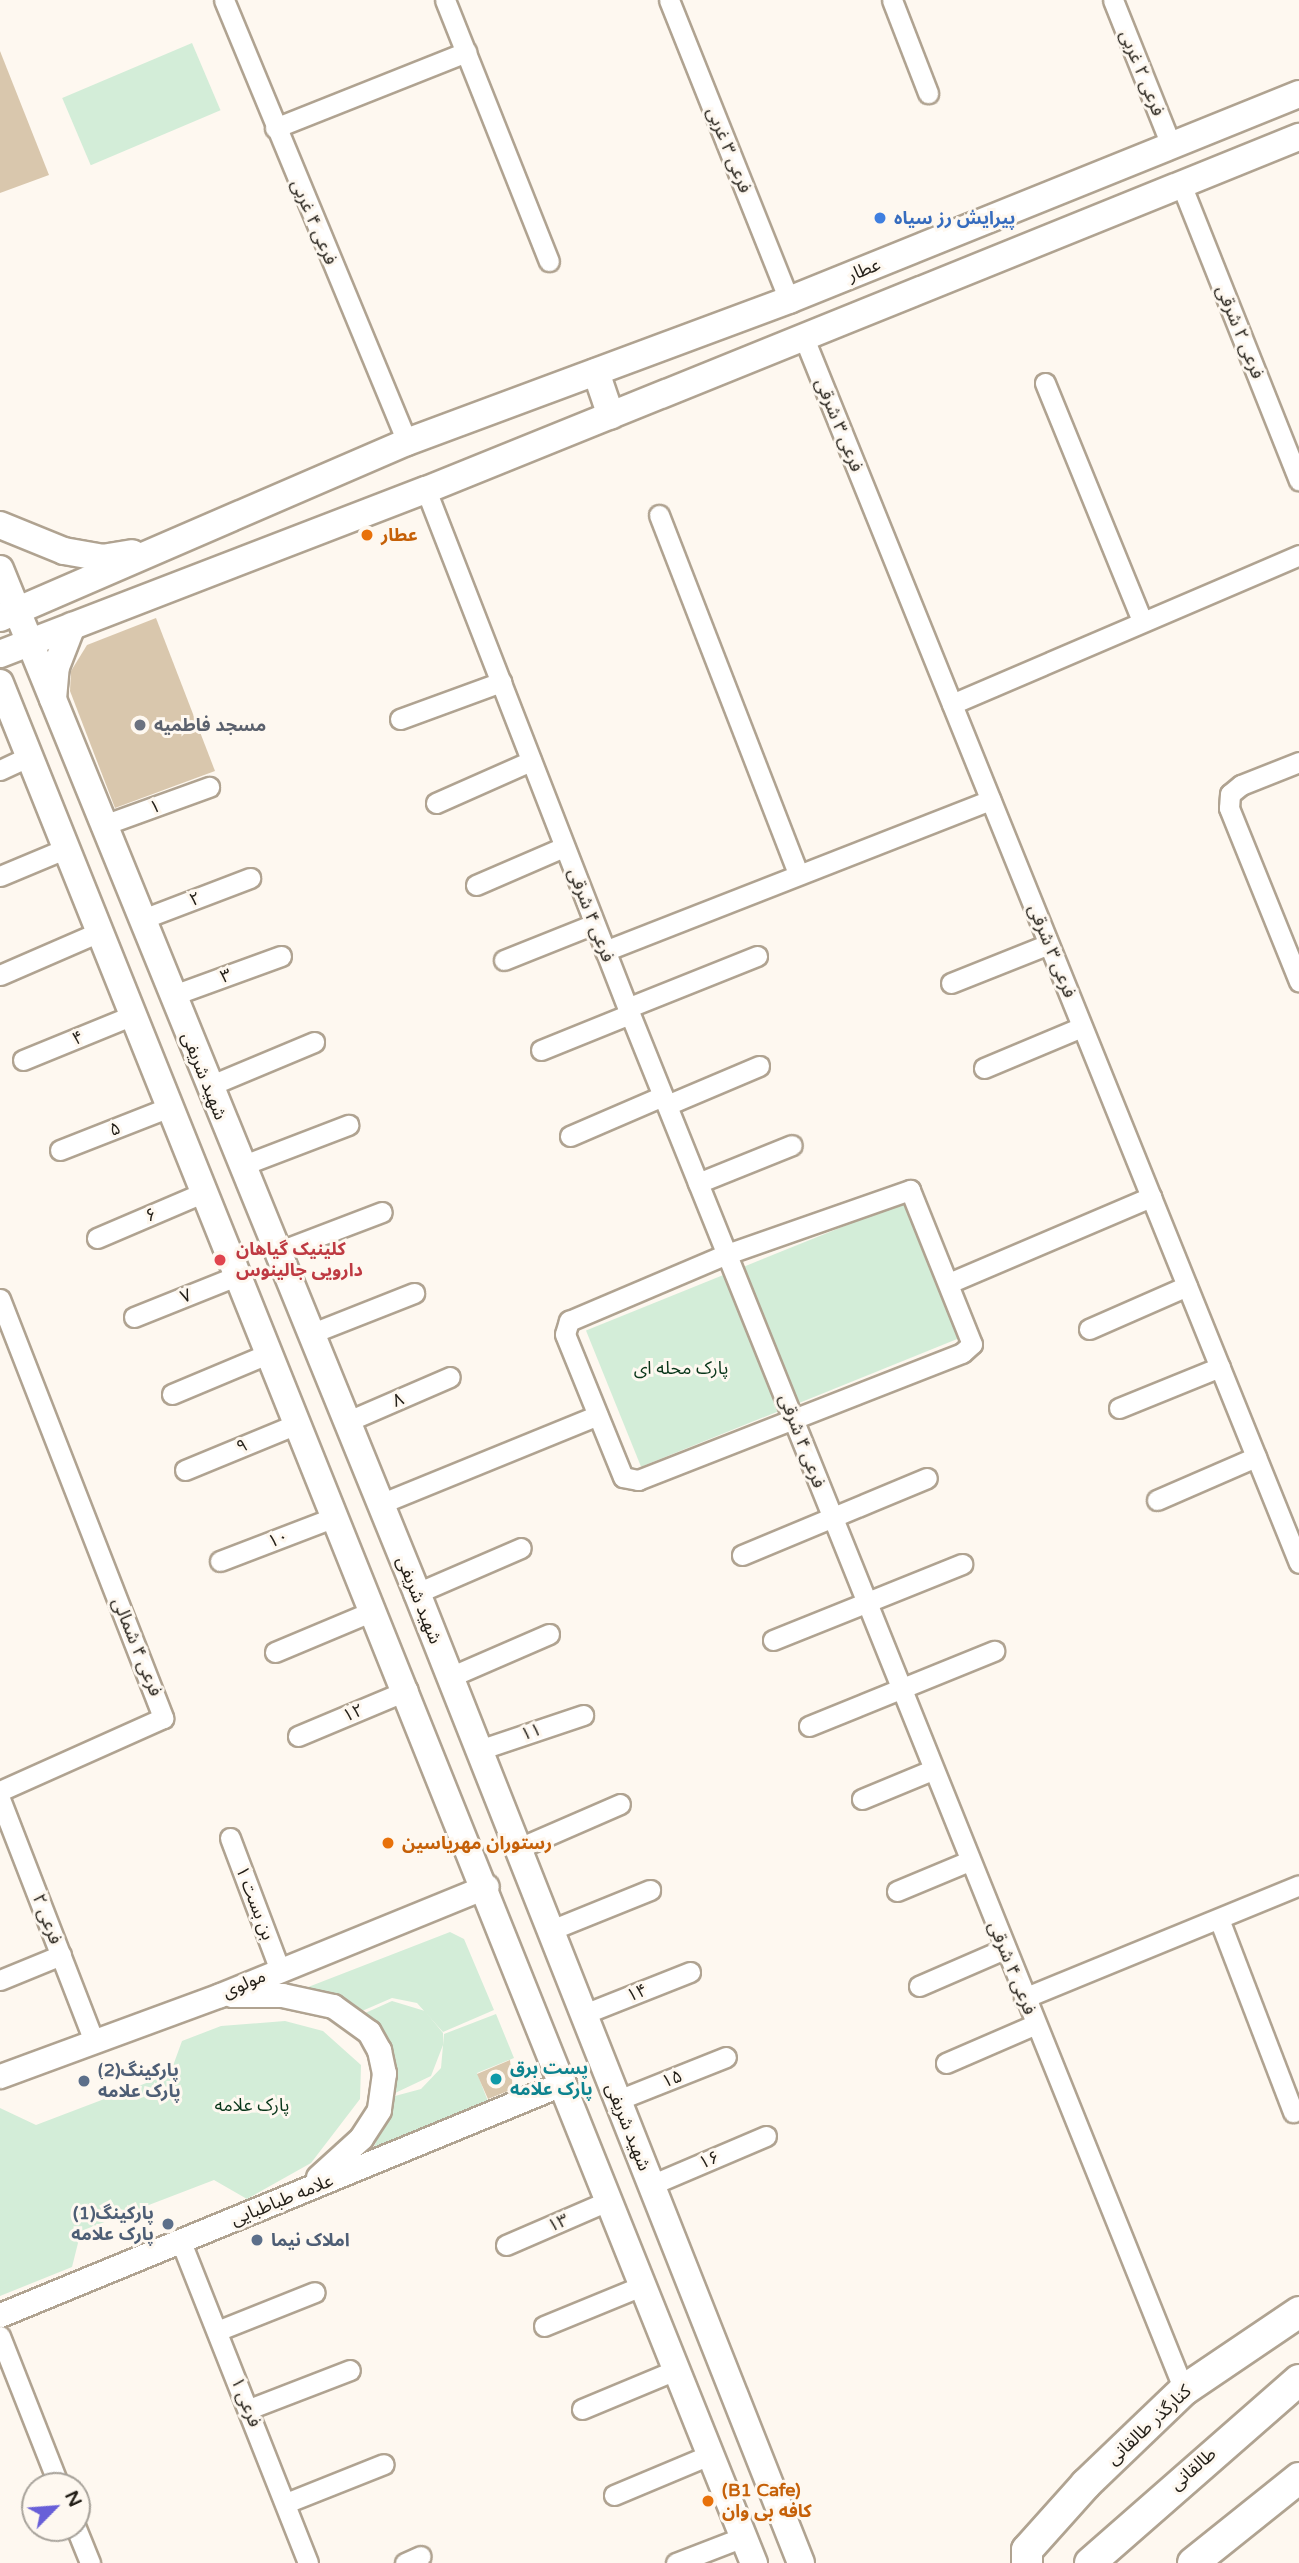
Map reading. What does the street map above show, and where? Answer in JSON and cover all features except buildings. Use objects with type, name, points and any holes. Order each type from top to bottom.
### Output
[{"type":"main road","name":"عطار","points":[[8,614],[228,523],[407,442],[789,300],[1299,94]]},
{"type":"main road","points":[[0,654],[426,490],[1299,137]]},
{"type":"main road","points":[[596,372],[611,416]]},
{"type":"main road","points":[[0,525],[41,546],[102,558],[228,523]]},
{"type":"main road","name":"شهید شریفی","points":[[0,569],[8,614],[29,641],[101,826],[417,1593],[801,2563]]},
{"type":"main road","points":[[53,707],[56,667],[72,626]]},
{"type":"main road","points":[[0,683],[24,749],[408,1690],[748,2548],[758,2556],[773,2557],[785,2548],[789,2533]]},
{"type":"main road","points":[[0,715],[24,749]]},
{"type":"main road","points":[[361,1575],[403,1559]]},
{"type":"main road","name":"کنارگذر طالقانی","points":[[1027,2563],[1027,2550],[1086,2484],[1184,2390],[1299,2312]]},
{"type":"main road","name":"طالقانی","points":[[1090,2563],[1299,2380]]},
{"type":"main road","points":[[1195,2562],[1299,2478]]},
{"type":"street","name":"فرعی ۴ غربی","points":[[223,0],[407,442]]},
{"type":"street","points":[[445,0],[549,261]]},
{"type":"street","name":"فرعی ۳ غربی","points":[[669,0],[789,300]]},
{"type":"street","points":[[892,0],[928,93]]},
{"type":"street","name":"فرعی ۲ غربی","points":[[1113,0],[1171,145]]},
{"type":"street","points":[[275,128],[466,51]]},
{"type":"street","name":"فرعی ۲ شرقی","points":[[1181,184],[1299,480]]},
{"type":"street","name":"فرعی ۳ شرقی","points":[[804,338],[1299,1563]]},
{"type":"street","points":[[1045,383],[1142,621]]},
{"type":"street","name":"فرعی ۴ شرقی","points":[[426,490],[594,924],[1004,1949],[1184,2390]]},
{"type":"street","points":[[659,515],[798,874]]},
{"type":"street","points":[[952,704],[1299,555]]},
{"type":"street","points":[[400,719],[501,682]]},
{"type":"street","points":[[0,770],[24,749]]},
{"type":"street","points":[[436,803],[531,761]]},
{"type":"street","points":[[1299,762],[1241,785],[1230,794],[1229,808],[1299,981]]},
{"type":"street","name":"۱","points":[[101,826],[209,787]]},
{"type":"street","points":[[605,951],[991,800]]},
{"type":"street","points":[[476,885],[564,847]]},
{"type":"street","points":[[0,876],[65,849]]},
{"type":"street","name":"۲","points":[[140,920],[250,878]]},
{"type":"street","points":[[504,960],[594,924]]},
{"type":"street","points":[[0,975],[99,932]]},
{"type":"street","points":[[951,983],[1049,944]]},
{"type":"street","name":"۳","points":[[171,996],[281,956]]},
{"type":"street","points":[[541,1051],[757,956]]},
{"type":"street","name":"۴","points":[[23,1060],[133,1015]]},
{"type":"street","points":[[984,1068],[1082,1027]]},
{"type":"street","points":[[209,1086],[314,1042]]},
{"type":"street","points":[[570,1136],[759,1066]]},
{"type":"street","name":"۵","points":[[60,1150],[170,1107]]},
{"type":"street","points":[[242,1166],[348,1125]]},
{"type":"street","points":[[698,1182],[792,1145]]},
{"type":"street","points":[[910,1190],[949,1283],[969,1328],[972,1343],[962,1353],[631,1481],[623,1477],[565,1334],[569,1321],[727,1254],[910,1190]]},
{"type":"street","name":"۶","points":[[97,1238],[205,1192]]},
{"type":"street","points":[[949,1283],[1151,1197]]},
{"type":"street","points":[[276,1252],[382,1212]]},
{"type":"street","name":"۷","points":[[134,1317],[239,1275]]},
{"type":"street","points":[[1089,1329],[1187,1286]]},
{"type":"street","points":[[310,1334],[414,1293]]},
{"type":"street","name":"فرعی ۴ شمالی","points":[[0,1299],[163,1718],[0,1791]]},
{"type":"street","points":[[172,1394],[270,1353]]},
{"type":"street","points":[[1119,1408],[1220,1367]]},
{"type":"street","name":"۸","points":[[346,1422],[450,1377]]},
{"type":"street","points":[[380,1504],[598,1415]]},
{"type":"street","name":"۹","points":[[185,1470],[299,1423]]},
{"type":"street","points":[[1157,1500],[1256,1457]]},
{"type":"street","points":[[741,1555],[927,1478]]},
{"type":"street","name":"۱۰","points":[[219,1562],[337,1516]]},
{"type":"street","points":[[417,1593],[521,1548]]},
{"type":"street","points":[[773,1640],[962,1564]]},
{"type":"street","points":[[275,1652],[375,1610]]},
{"type":"street","points":[[450,1677],[549,1634]]},
{"type":"street","points":[[809,1726],[994,1651]]},
{"type":"street","name":"۱۲","points":[[298,1736],[408,1690]]},
{"type":"street","name":"۱۱","points":[[479,1750],[583,1715]]},
{"type":"street","points":[[862,1799],[932,1770]]},
{"type":"street","name":"فرعی ۲","points":[[0,1799],[93,2039]]},
{"type":"street","points":[[519,1848],[620,1804]]},
{"type":"street","name":"بن بست ۱","points":[[230,1838],[279,1968]]},
{"type":"street","points":[[897,1891],[969,1861]]},
{"type":"street","points":[[1024,1998],[1299,1885]]},
{"type":"street","name":"مولوی","points":[[0,2076],[93,2039],[218,1996],[279,1968],[486,1886]]},
{"type":"street","points":[[551,1930],[650,1890]]},
{"type":"street","points":[[1219,1919],[1293,2112]]},
{"type":"street","points":[[919,1986],[1004,1949]]},
{"type":"street","points":[[0,1980],[61,1955]]},
{"type":"street","name":"۱۴","points":[[584,2014],[690,1972]]},
{"type":"street","points":[[218,1996],[270,1994],[332,2006],[369,2032],[379,2050],[382,2093],[371,2123],[337,2162],[294,2196]]},
{"type":"street","points":[[946,2063],[1036,2024]]},
{"type":"street","name":"۱۵","points":[[618,2101],[726,2057]]},
{"type":"street","name":"علامه طباطبایی","points":[[0,2315],[564,2083]]},
{"type":"street","name":"۱۶","points":[[651,2185],[766,2136]]},
{"type":"street","name":"۱۳","points":[[506,2245],[610,2200]]},
{"type":"street","name":"فرعی ۱","points":[[181,2242],[308,2563]]},
{"type":"street","points":[[544,2326],[644,2285]]},
{"type":"street","points":[[218,2331],[315,2292]]},
{"type":"street","points":[[0,2336],[54,2472]]},
{"type":"street","points":[[582,2409],[678,2369]]},
{"type":"street","points":[[249,2409],[350,2371]]},
{"type":"street","points":[[614,2495],[712,2454]]},
{"type":"street","points":[[286,2503],[384,2464]]},
{"type":"street","points":[[82,2542],[90,2563]]},
{"type":"street","points":[[676,2563],[748,2548]]},
{"type":"green space","points":[[192,43],[221,110],[91,165],[62,98]]},
{"type":"green space","name":"پارک محله ای","points":[[904,1202],[959,1338],[641,1467],[586,1330]]},
{"type":"green space","points":[[450,1932],[464,1939],[494,2010],[443,2032],[417,2003],[392,1998],[362,2011],[303,1989]]},
{"type":"green space","points":[[392,2001],[425,2011],[443,2033],[443,2045],[431,2076],[393,2094],[394,2081],[363,2014]]},
{"type":"green space","points":[[496,2014],[514,2058],[477,2073],[489,2104],[374,2147],[395,2096],[421,2089],[441,2068],[444,2034]]},
{"type":"green space","name":"پارک علامه","points":[[285,2021],[323,2031],[361,2065],[360,2099],[311,2163],[247,2199],[214,2180],[81,2231],[72,2267],[0,2296],[0,2108],[36,2125],[170,2074],[182,2041],[221,2026]]},
{"type":"place","name":"پیرایش رز سیاه","points":[[880,218]]},
{"type":"place","name":"عطار","points":[[367,535]]},
{"type":"place","name":"مسجد فاطمیه","points":[[140,725]]},
{"type":"place","name":"کلینیک گیاهان دارویی جالینوس","points":[[220,1260]]},
{"type":"place","name":"رستوران مهریاسین","points":[[388,1843]]},
{"type":"place","name":"پست برق پارک علامه","points":[[496,2079]]},
{"type":"place","name":"پارکینگ(2) پارک علامه","points":[[84,2081]]},
{"type":"place","name":"پارکینگ(1) پارک علامه","points":[[168,2224]]},
{"type":"place","name":"املاک نیما","points":[[257,2240]]},
{"type":"place","name":"(B1 Cafe) کافه بی وان","points":[[708,2501]]}]
